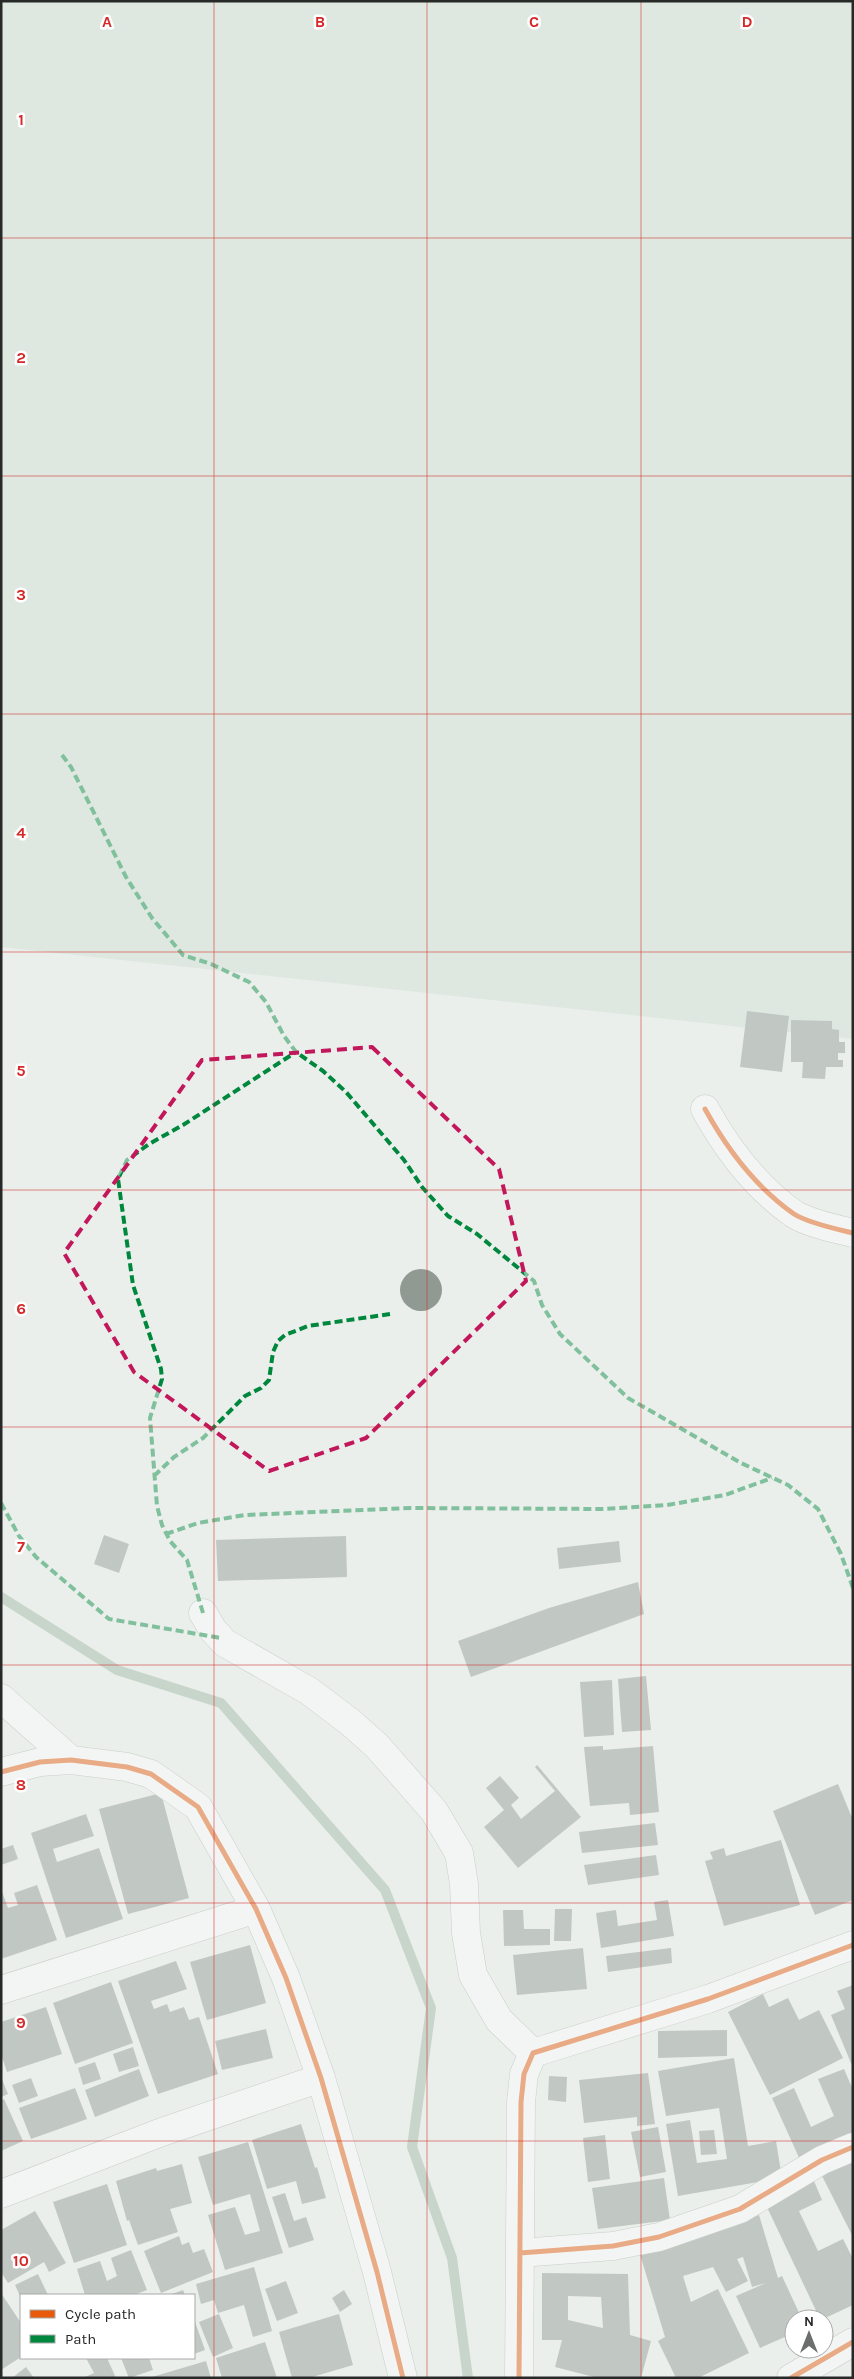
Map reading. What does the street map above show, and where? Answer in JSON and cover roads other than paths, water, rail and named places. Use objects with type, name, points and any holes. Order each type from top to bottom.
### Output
[{"type":"street","points":[[705,1110],[729,1148],[758,1182],[796,1215],[853,1233]]},
{"type":"street","points":[[202,1613],[213,1630],[225,1643],[309,1691],[357,1728],[377,1746],[434,1811],[459,1853],[464,1884],[466,1933],[473,1975],[499,2020],[533,2053]]},
{"type":"street","points":[[1,1698],[71,1760]]},
{"type":"street","points":[[1,1772],[40,1762],[71,1760],[127,1767],[151,1774],[198,1807],[256,1909],[286,1978],[320,2078],[377,2272],[403,2378]]},
{"type":"street","points":[[1,1990],[256,1909]]},
{"type":"street","points":[[519,2378],[521,2102],[524,2074],[533,2053],[708,1999],[853,1945]]},
{"type":"street","points":[[1,2194],[162,2132],[320,2078]]},
{"type":"street","points":[[520,2253],[613,2246],[659,2237],[740,2209],[822,2160],[853,2147]]},
{"type":"street","points":[[791,2378],[853,2342]]},
{"type":"waterway","points":[[1,1597],[117,1670],[221,1703],[385,1890],[431,2008],[412,2147],[452,2258],[468,2378]]}]
